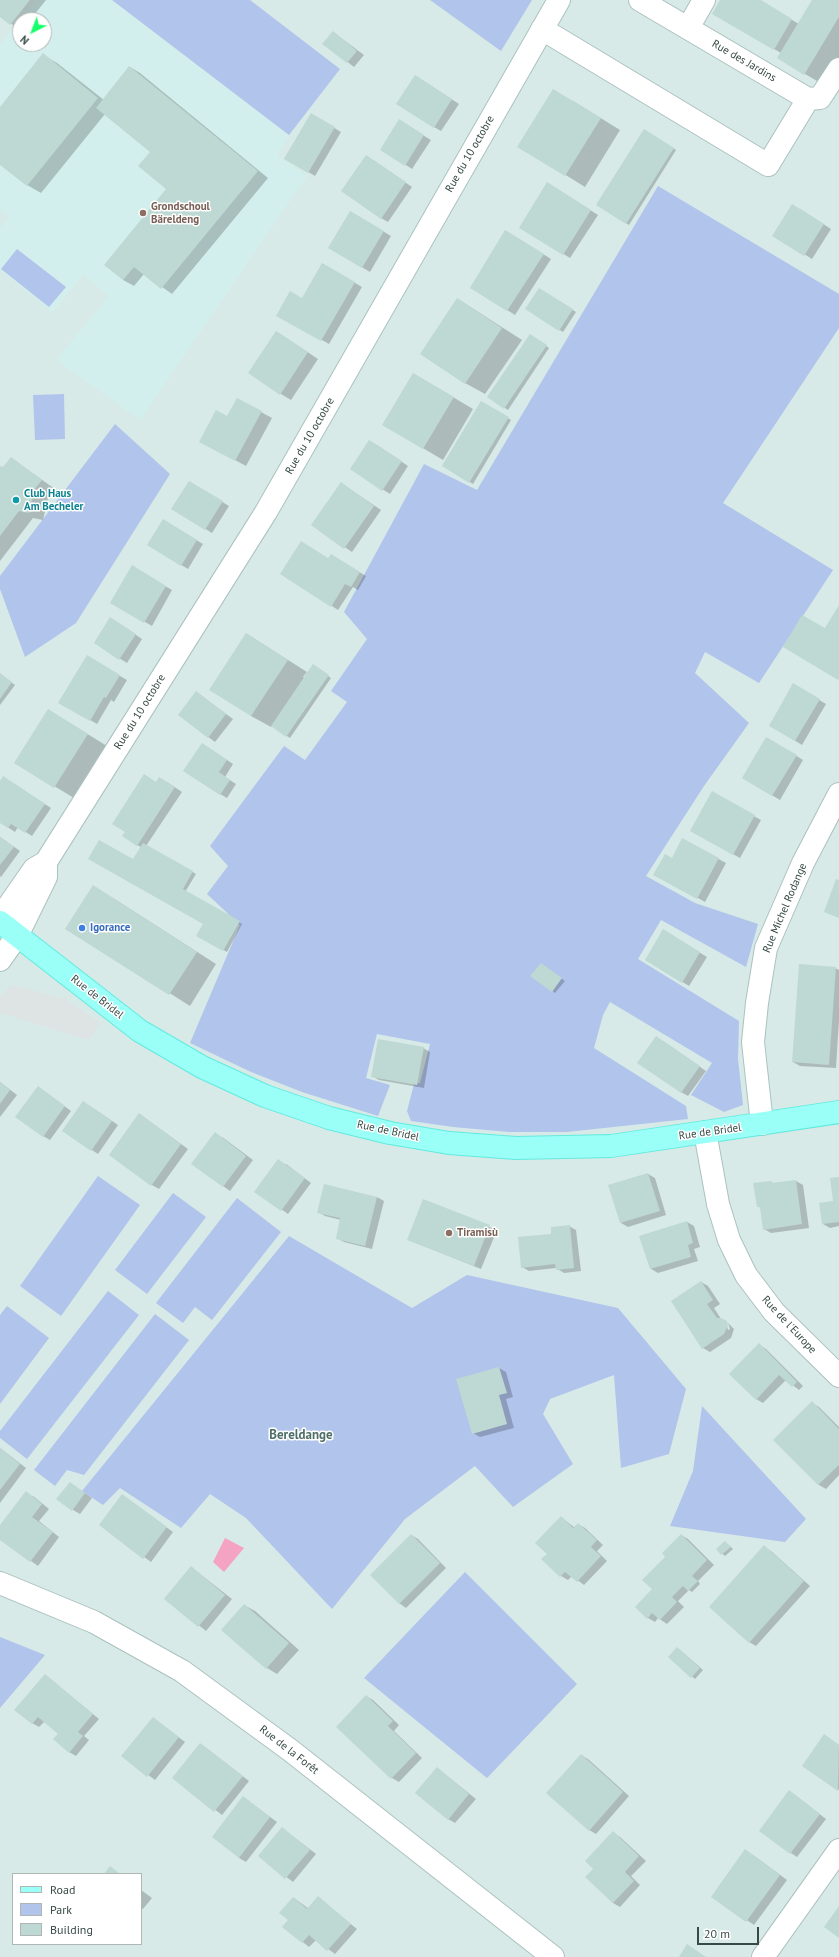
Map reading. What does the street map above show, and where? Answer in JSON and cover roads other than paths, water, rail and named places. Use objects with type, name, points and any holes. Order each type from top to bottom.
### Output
[{"type":"main road","name":"Rue de Bridel","points":[[0,922],[147,1035],[202,1067],[264,1096],[329,1118],[390,1134],[449,1143],[516,1148],[611,1146],[839,1112]]},
{"type":"street","name":"Rue du 10 octobre","points":[[0,918],[34,869],[46,862],[266,512],[559,0]]},
{"type":"street","name":"Rue des Jardins","points":[[640,0],[808,99]]},
{"type":"street","points":[[688,28],[704,0]]},
{"type":"street","points":[[542,29],[768,165],[808,99],[820,98],[839,69]]},
{"type":"street","name":"Rue Michel Rodange","points":[[762,1124],[753,1042],[757,1003],[766,948],[803,863],[839,794]]},
{"type":"street","name":"Rue du 10 octobre","points":[[17,936],[46,877],[46,862]]},
{"type":"street","points":[[0,960],[17,936]]},
{"type":"street","name":"Rue de l'Europe","points":[[705,1132],[718,1204],[730,1240],[746,1275],[774,1312],[839,1376]]},
{"type":"street","name":"Rue de la Forêt","points":[[0,1583],[99,1624],[182,1671],[290,1750],[553,1957]]},
{"type":"street","points":[[763,1957],[839,1850]]},
{"type":"place","name":"Grondschoul Bäreldeng","points":[[143,213]]},
{"type":"place","name":"Club Haus Am Becheler","points":[[16,500]]},
{"type":"place","name":"Igorance","points":[[82,928]]},
{"type":"place","name":"Tiramisù","points":[[449,1233]]},
{"type":"district","name":"Bereldange","points":[[301,1435]]}]
